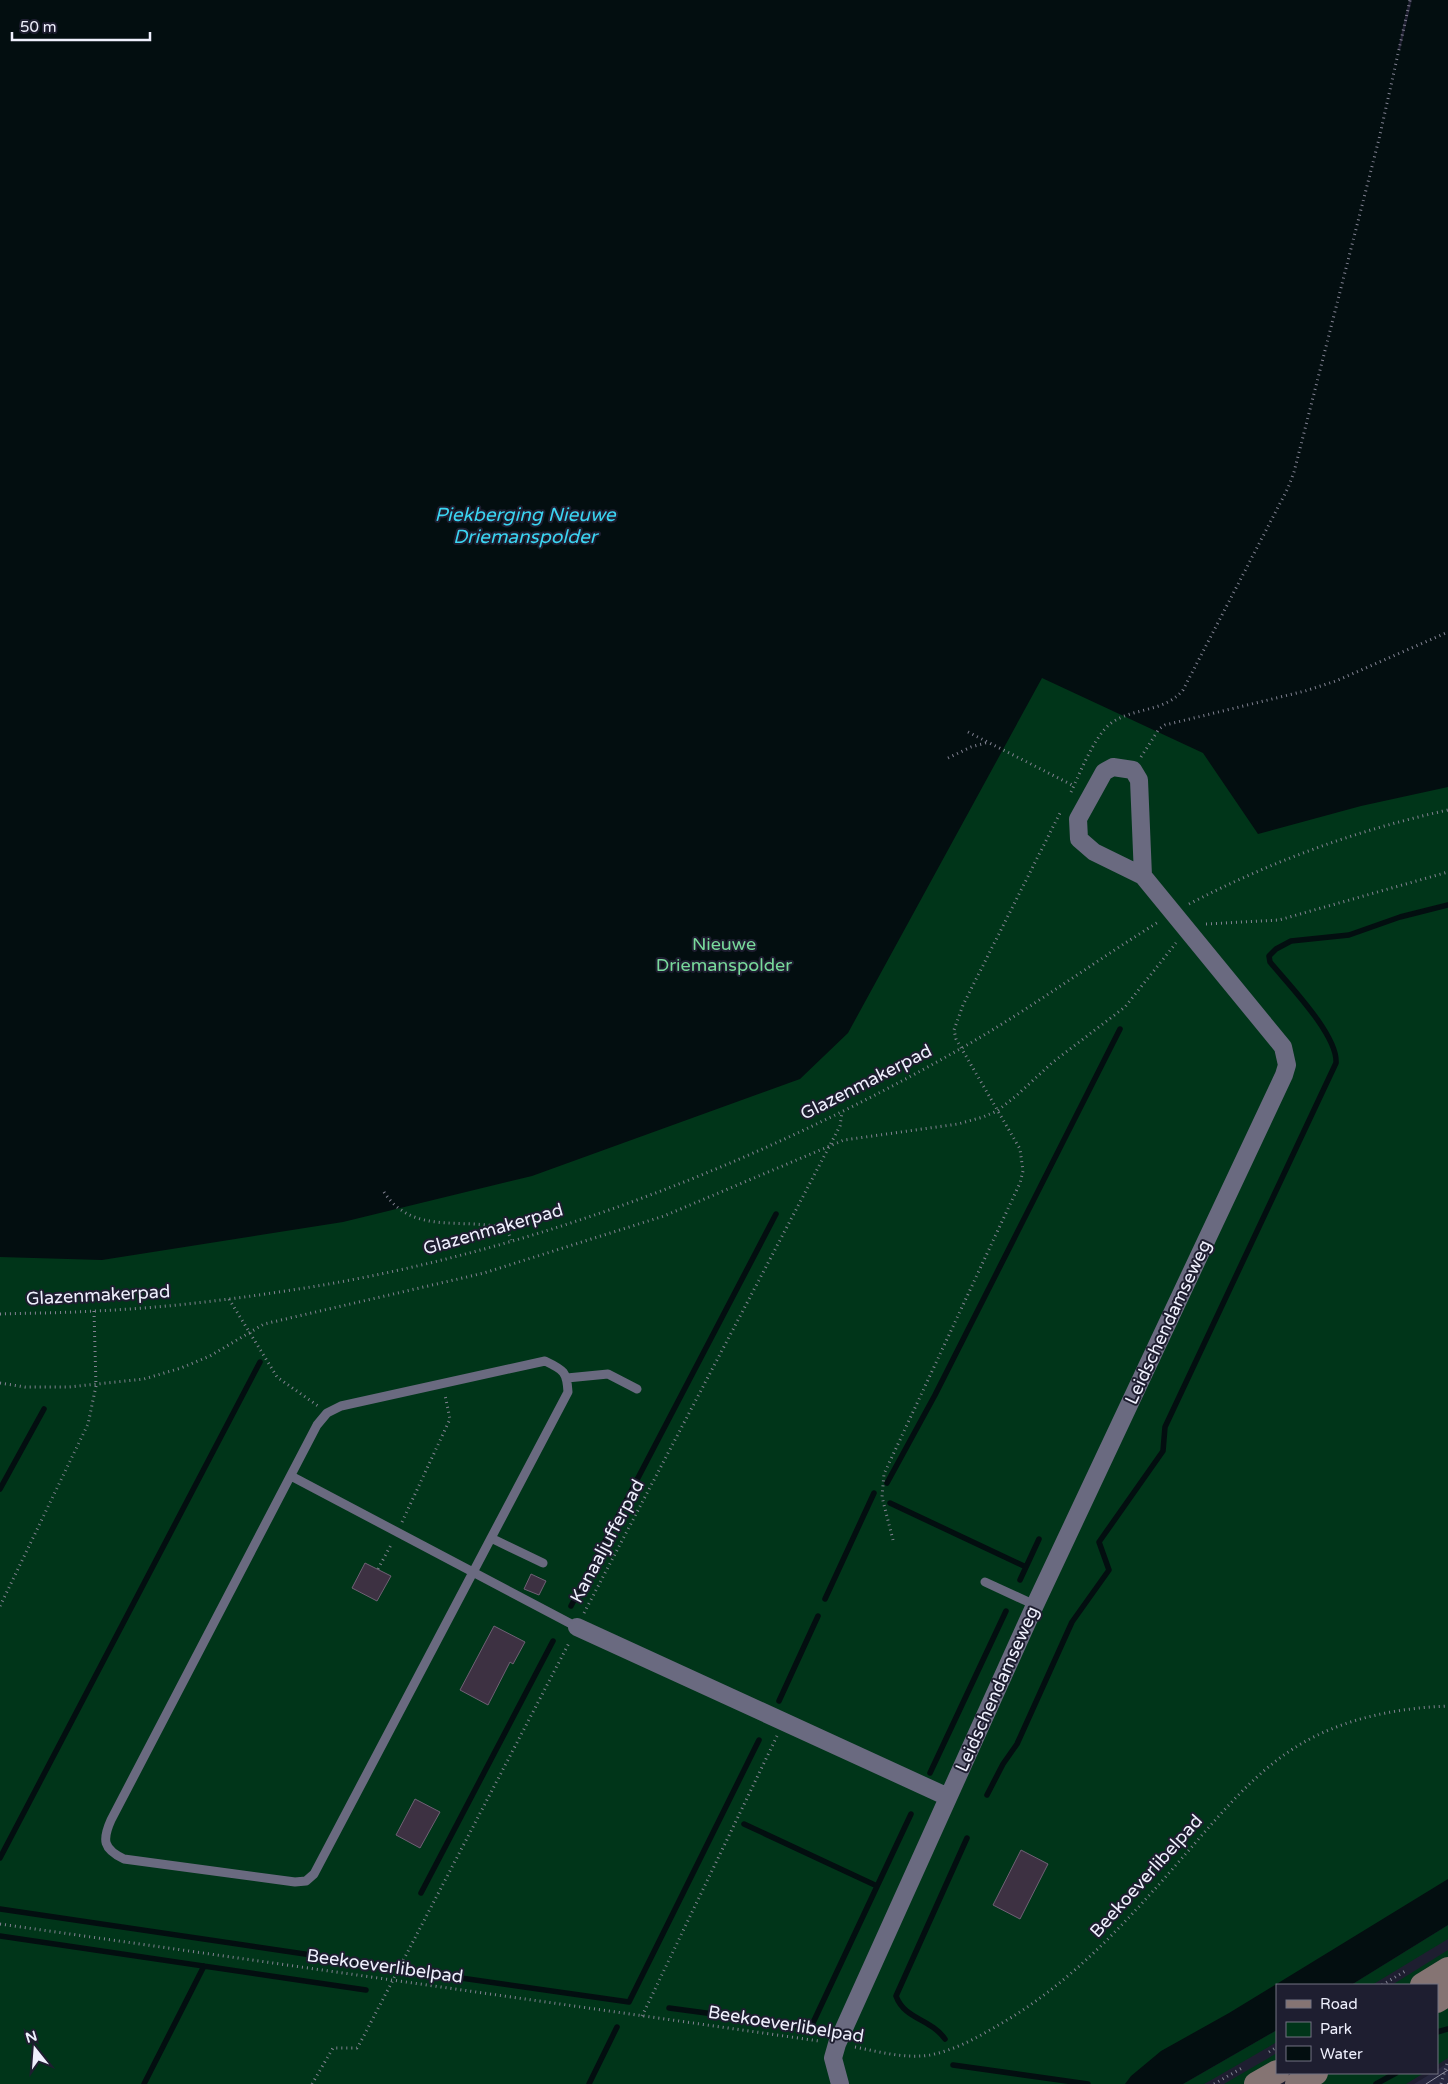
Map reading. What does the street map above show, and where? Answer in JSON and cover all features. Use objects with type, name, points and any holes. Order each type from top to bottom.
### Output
[{"type":"main road","points":[[1424,1984],[1448,1969]]},
{"type":"main road","points":[[1256,2084],[1276,2073]]},
{"type":"main road","points":[[1297,2084],[1314,2074]]},
{"type":"street","name":"Leidschendamseweg","points":[[840,2084],[833,2058],[837,2044],[1035,1605],[1284,1075],[1287,1065],[1283,1047],[1143,876],[1094,852],[1079,839],[1078,819],[1104,772],[1113,767],[1133,770]]},
{"type":"street","points":[[1133,770],[1139,780],[1143,876]]},
{"type":"street","points":[[577,1627],[948,1797]]},
{"type":"lane","points":[[545,1361],[561,1368],[567,1378],[568,1392],[314,1874],[306,1881],[295,1882],[124,1859],[111,1853],[106,1844],[105,1834],[317,1425],[327,1413],[341,1406],[443,1383],[545,1361]]},
{"type":"lane","points":[[567,1378],[608,1374],[637,1389]]},
{"type":"lane","points":[[290,1476],[577,1627]]},
{"type":"lane","points":[[491,1538],[543,1563]]},
{"type":"lane","points":[[984,1582],[1035,1605]]},
{"type":"path","points":[[1069,795],[1100,736],[1110,724],[1126,716],[1171,702],[1183,690],[1288,488],[1377,149],[1410,0]]},
{"type":"path","points":[[1133,770],[1153,738],[1165,725],[1305,692],[1336,681],[1448,632]]},
{"type":"path","points":[[968,732],[1090,796]]},
{"type":"path","points":[[948,758],[971,747],[990,742]]},
{"type":"path","points":[[893,1540],[882,1497],[884,1474],[1020,1182],[1023,1171],[1020,1149],[961,1049],[954,1030],[957,1019],[1060,812]]},
{"type":"path","points":[[0,1383],[25,1387],[96,1386],[144,1379],[181,1368],[210,1356],[264,1324],[290,1316],[427,1287],[576,1246],[664,1216],[844,1140],[958,1124],[997,1111],[1053,1062],[1125,1007],[1178,940],[1188,931],[1207,924],[1279,920],[1448,872]]},
{"type":"path","name":"Glazenmakerpad","points":[[0,1314],[94,1312],[229,1299],[425,1264],[555,1228],[736,1161],[842,1112],[961,1049]]},
{"type":"path","name":"Kanaaljufferpad","points":[[312,2084],[333,2048],[357,2048],[840,1126],[842,1112]]},
{"type":"path","points":[[384,1192],[394,1205],[423,1221],[495,1225],[507,1229],[511,1240]]},
{"type":"path","points":[[229,1299],[277,1377],[327,1413]]},
{"type":"path","points":[[0,1606],[88,1424],[96,1386],[94,1312]]},
{"type":"path","points":[[378,1569],[398,1533],[450,1419],[443,1383]]},
{"type":"path","name":"Beekoeverlibelpad","points":[[0,1924],[837,2044],[902,2056],[930,2055],[980,2036],[1016,2015],[1056,1987],[1091,1957],[1126,1921],[1220,1814],[1270,1765],[1305,1742],[1354,1720],[1384,1712],[1448,1706]]},
{"type":"path","points":[[642,2016],[784,1722]]},
{"type":"path","points":[[1441,2084],[1448,2060]]},
{"type":"shaded area","points":[[1448,2063],[1448,2084],[1414,2084],[1430,2074],[1438,2074],[1438,2069]]},
{"type":"green space","name":"Nieuwe Driemanspolder","points":[[0,0],[1448,0],[1448,1909],[1276,1984],[1150,2084],[0,2084]]},
{"type":"green space","points":[[1448,1925],[1448,1939],[1374,1984],[1353,1984]]},
{"type":"green space","points":[[1448,1950],[1448,1963],[1413,1984],[1394,1984]]},
{"type":"green space","points":[[1448,2000],[1448,2058],[1438,2064],[1438,2006]]},
{"type":"green space","points":[[1276,2031],[1276,2043],[1213,2079],[1204,2084],[1183,2084]]},
{"type":"green space","points":[[1276,2054],[1276,2066],[1245,2084],[1224,2084]]},
{"type":"green space","points":[[1324,2074],[1422,2074],[1406,2084],[1307,2084]]},
{"type":"water","name":"Piekberging Nieuwe Driemanspolder","points":[[0,0],[1448,0],[1448,787],[1361,806],[1258,834],[1203,753],[1042,678],[848,1033],[800,1079],[532,1176],[343,1222],[102,1260],[0,1257]]},
{"type":"water","points":[[1448,1879],[1448,1925],[1353,1984],[1276,1984]]},
{"type":"water","points":[[1276,1984],[1276,2031],[1183,2084],[1125,2084],[1131,2076],[1161,2051]]},
{"type":"pier","points":[[1409,0],[1412,0],[1400,50],[1398,49]]},
{"type":"building","points":[[365,1563],[391,1576],[377,1601],[352,1588]]},
{"type":"building","points":[[531,1574],[546,1581],[539,1595],[524,1589]]},
{"type":"building","points":[[494,1626],[525,1642],[513,1664],[510,1662],[488,1705],[460,1690]]},
{"type":"building","points":[[415,1799],[440,1812],[420,1848],[396,1835]]},
{"type":"building","points":[[1021,1850],[1048,1864],[1020,1919],[993,1905]]},
{"type":"waterway","points":[[987,1795],[1003,1764],[1017,1744],[1072,1622],[1109,1570],[1099,1542],[1163,1451],[1165,1427],[1336,1063],[1329,1038],[1321,1025],[1270,962],[1269,956],[1276,949],[1291,941],[1349,935],[1400,917],[1448,905]]},
{"type":"waterway","points":[[887,1483],[935,1395],[1120,1029]]},
{"type":"waterway","points":[[571,1606],[776,1214]]},
{"type":"waterway","points":[[0,1858],[260,1362]]},
{"type":"waterway","points":[[0,1489],[44,1409]]},
{"type":"waterway","points":[[825,1599],[874,1493]]},
{"type":"waterway","points":[[890,1503],[1026,1567]]},
{"type":"waterway","points":[[1020,1580],[1039,1539]]},
{"type":"waterway","points":[[930,1773],[1006,1611]]},
{"type":"waterway","points":[[779,1701],[818,1616]]},
{"type":"waterway","points":[[421,1893],[553,1641]]},
{"type":"waterway","points":[[426,1973],[629,2002],[759,1740]]},
{"type":"waterway","points":[[669,2008],[811,2027],[911,1814]]},
{"type":"waterway","points":[[744,1824],[877,1886]]},
{"type":"waterway","points":[[945,2039],[939,2032],[905,2010],[896,1996],[967,1838]]},
{"type":"waterway","points":[[0,1909],[379,1965]]},
{"type":"waterway","points":[[0,1936],[366,1990]]},
{"type":"waterway","points":[[144,2084],[204,1966]]},
{"type":"waterway","points":[[589,2084],[617,2027]]},
{"type":"waterway","points":[[1438,2032],[1448,2029]]},
{"type":"waterway","points":[[953,2065],[1088,2084]]},
{"type":"waterway","points":[[1376,2084],[1394,2074]]},
{"type":"tram line","points":[[1426,2084],[1448,2070]]}]
